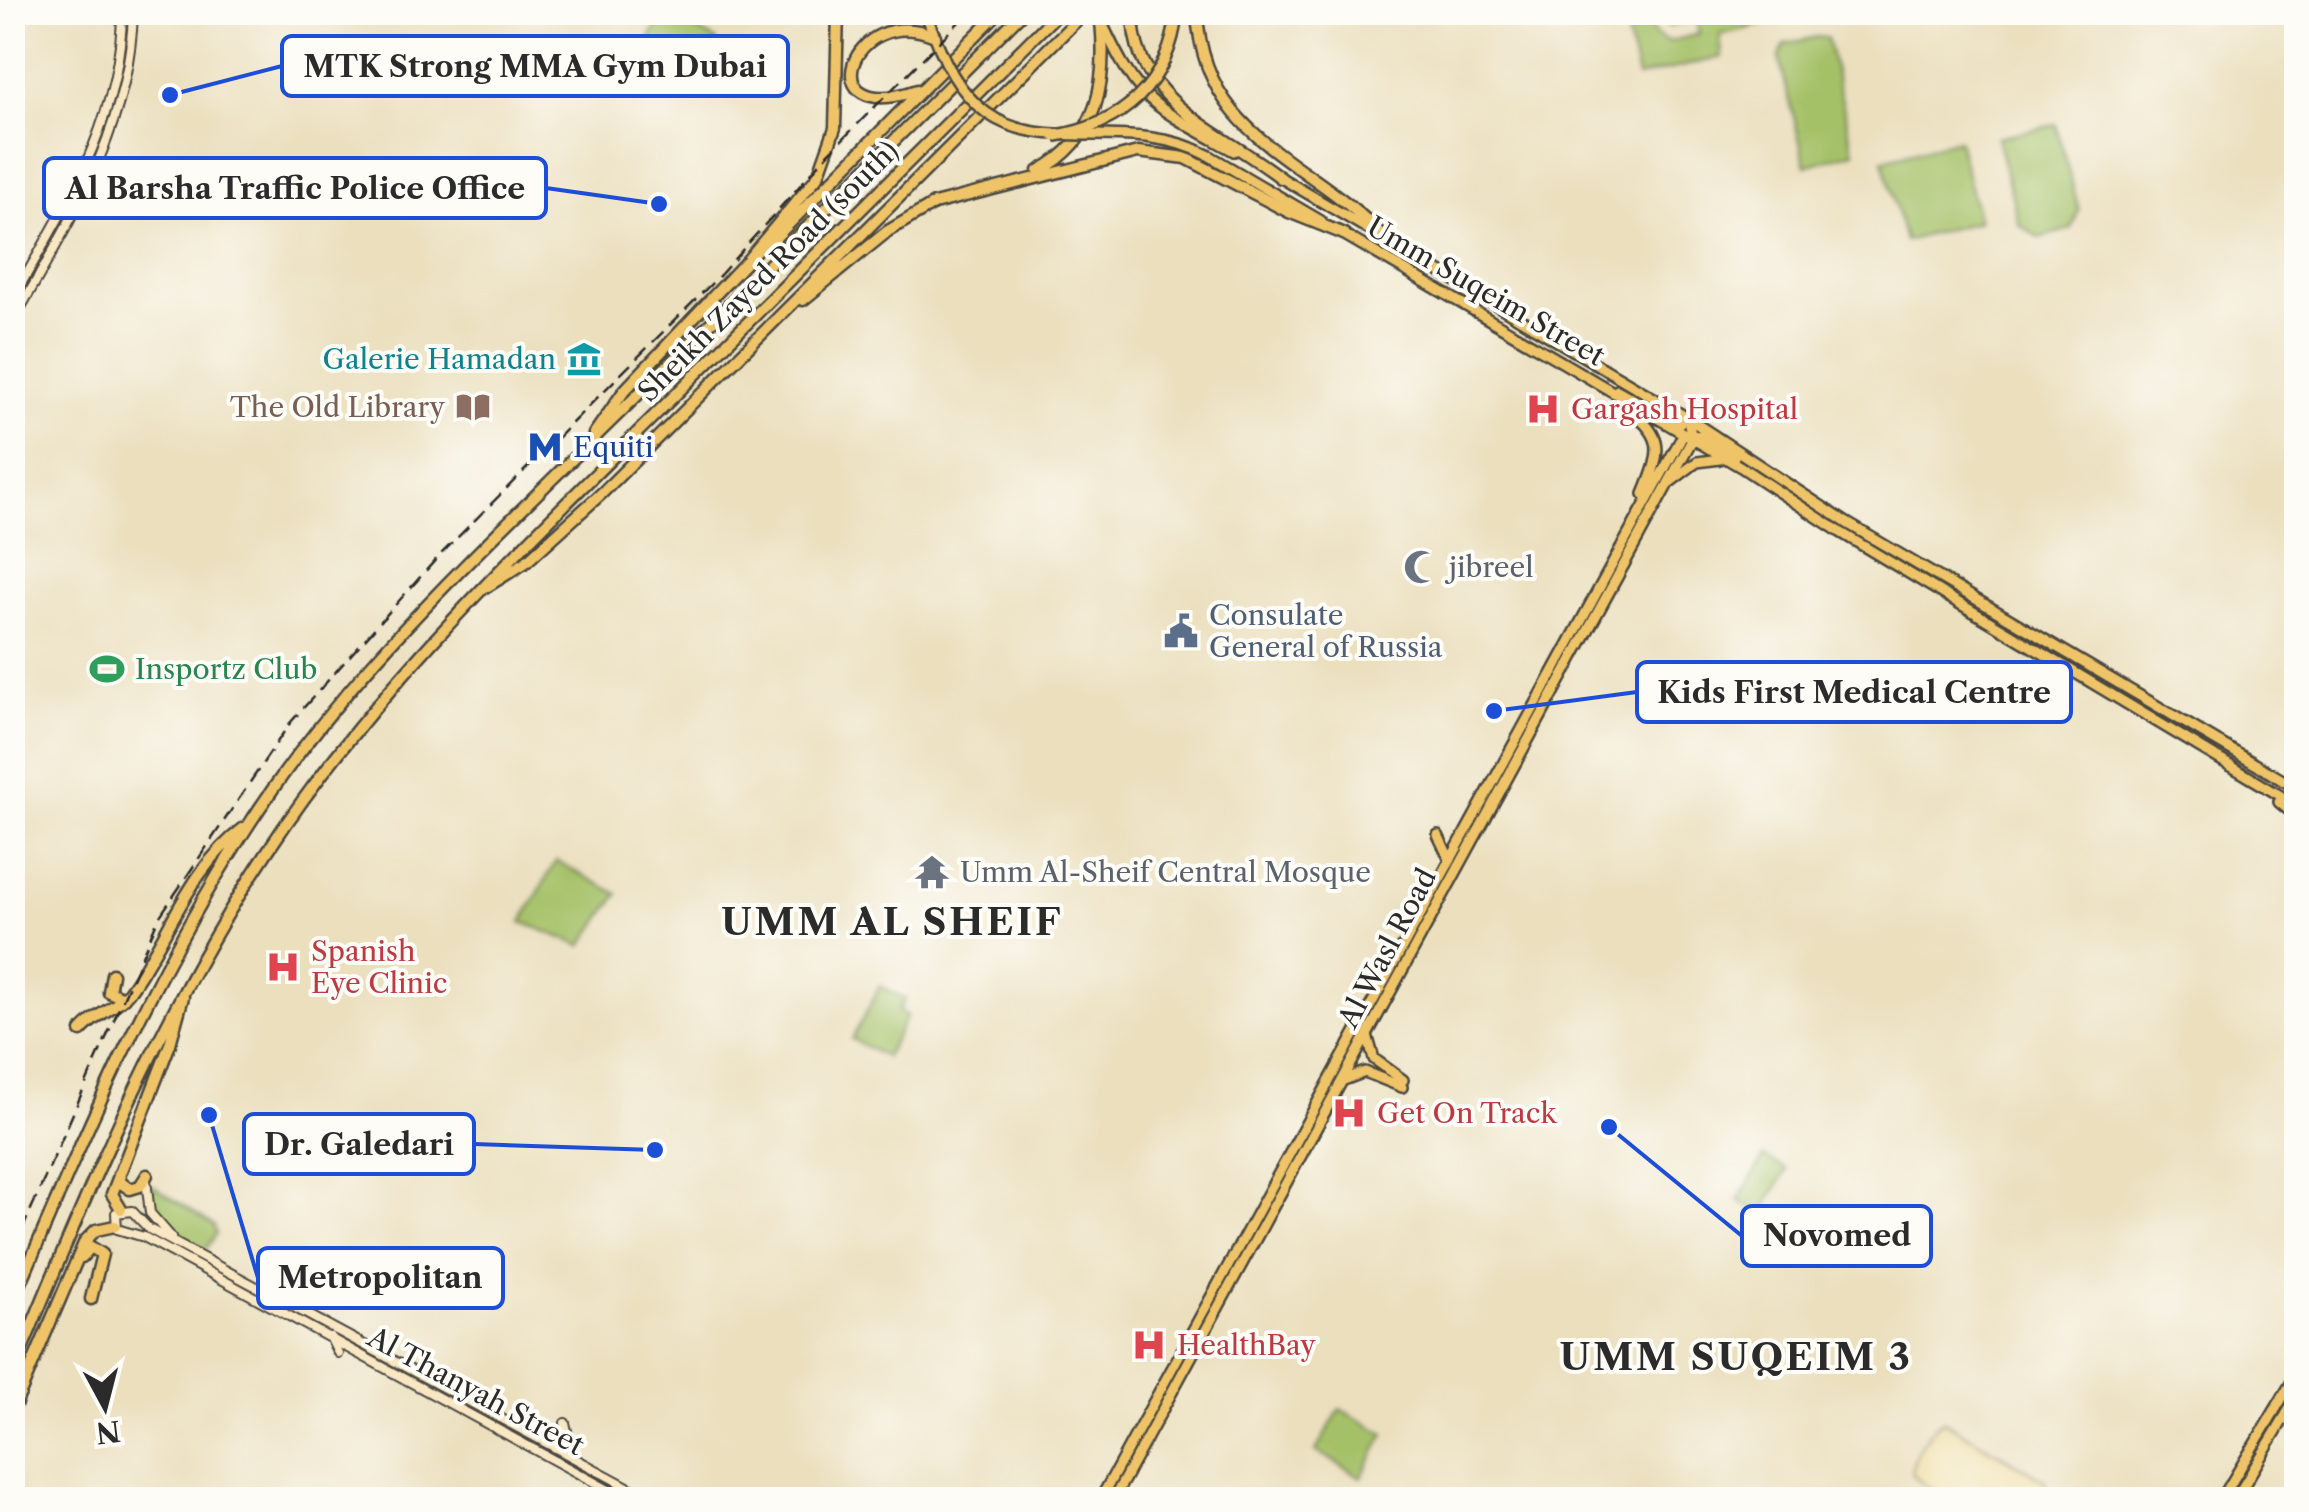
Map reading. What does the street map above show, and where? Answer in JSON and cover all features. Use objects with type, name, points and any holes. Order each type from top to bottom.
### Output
[{"type":"highway","points":[[589,443],[615,400],[746,262],[811,186],[829,153],[836,115],[838,12]]},
{"type":"highway","points":[[746,262],[759,254],[998,12]]},
{"type":"highway","points":[[12,1304],[131,1030],[249,824],[314,735],[394,638],[1024,12]]},
{"type":"highway","name":"Sheikh Zayed Road (south)","points":[[12,1373],[126,1102],[184,989],[248,879],[309,791],[391,686],[478,591],[1059,12]]},
{"type":"highway","points":[[478,591],[517,569],[561,532],[1085,12]]},
{"type":"highway","points":[[1133,12],[1138,54],[1161,93],[1281,178]]},
{"type":"highway","points":[[1054,136],[1094,127],[1138,100],[1165,61],[1177,12]]},
{"type":"highway","points":[[1196,12],[1205,62],[1234,116],[1254,137],[1384,238]]},
{"type":"highway","points":[[903,14],[934,36]]},
{"type":"highway","points":[[1020,180],[1058,160],[1086,128],[1102,89],[1099,17]]},
{"type":"highway","points":[[852,40],[850,62],[866,88],[896,96],[923,88]]},
{"type":"highway","points":[[775,322],[914,214],[954,197],[1138,152],[1174,154],[1344,234]]},
{"type":"highway","points":[[81,1031],[94,1016],[124,998],[191,888],[224,844],[249,824]]},
{"type":"highway","points":[[112,974],[109,992],[124,998]]},
{"type":"highway","points":[[121,1210],[112,1196],[170,1044],[184,989]]},
{"type":"highway","points":[[119,1174],[122,1184],[130,1189],[140,1186],[147,1175]]},
{"type":"highway","points":[[12,1412],[88,1237],[115,1226]]},
{"type":"highway","points":[[76,1266],[88,1248],[101,1252],[90,1299]]},
{"type":"main road","points":[[12,300],[102,132],[117,76],[122,12]]},
{"type":"main road","points":[[12,323],[105,150],[124,90],[133,12]]},
{"type":"main road","name":"Umm Suqeim Street","points":[[925,12],[954,78],[983,110],[1011,127],[1054,136],[1139,133],[1176,141],[1210,156],[1693,438],[2244,778],[2296,802]]},
{"type":"main road","name":"Umm Suqeim Street","points":[[1099,17],[1132,84],[1162,110],[1686,417],[1884,546],[2296,788]]},
{"type":"main road","points":[[1604,386],[1624,392],[1678,424],[1686,417],[1693,438],[1757,472],[1774,476]]},
{"type":"main road","points":[[1614,393],[1650,426],[1657,441],[1657,462],[1638,514]]},
{"type":"main road","name":"Al Wasl Road","points":[[1105,1498],[1156,1428],[1222,1311],[1450,876],[1693,438]]},
{"type":"main road","name":"Al Wasl Road","points":[[1105,1498],[1638,514],[1693,438]]},
{"type":"main road","points":[[1666,484],[1705,459],[1741,467]]},
{"type":"main road","points":[[1554,648],[1569,640]]},
{"type":"main road","points":[[1526,740],[1530,756]]},
{"type":"main road","points":[[2270,773],[2296,780]]},
{"type":"main road","points":[[2244,778],[2296,816]]},
{"type":"main road","points":[[1449,858],[1440,836],[1463,832]]},
{"type":"main road","points":[[1450,876],[1461,848],[1456,844]]},
{"type":"main road","points":[[1353,1060],[1352,1052],[1376,1005],[1379,989]]},
{"type":"main road","points":[[1342,1081],[1364,1072],[1403,1084],[1374,1059],[1367,1034]]},
{"type":"main road","points":[[147,1175],[148,1209],[174,1240]]},
{"type":"main road","points":[[115,1226],[114,1216],[121,1210]]},
{"type":"main road","name":"Al Thanyah Street","points":[[121,1210],[132,1210],[142,1225],[652,1500]]},
{"type":"main road","name":"Al Thanyah Street","points":[[115,1226],[330,1337],[628,1500]]},
{"type":"main road","points":[[330,1337],[338,1353]]},
{"type":"main road","points":[[382,1378],[397,1375]]},
{"type":"main road","points":[[2222,1500],[2296,1376]]},
{"type":"main road","points":[[2234,1500],[2296,1398]]},
{"type":"main road","points":[[482,1422],[496,1423],[546,1449],[553,1444]]},
{"type":"main road","points":[[564,1423],[573,1455]]},
{"type":"main road","points":[[1098,1480],[1105,1498]]},
{"type":"green space","points":[[664,13],[717,41],[690,91],[637,61]]},
{"type":"green space","points":[[1622,13],[1649,13],[1654,34],[1668,42],[1699,34],[1696,19],[1669,26],[1664,13],[1749,13],[1751,19],[1769,15],[1771,20],[1776,13],[1809,13],[1720,35],[1722,57],[1638,77]]},
{"type":"green space","points":[[1827,38],[1854,152],[1806,166],[1779,57],[1785,44]]},
{"type":"green space","points":[[2056,125],[2079,210],[2071,229],[2039,238],[2019,224],[1997,137]]},
{"type":"green space","points":[[1958,140],[1979,221],[1905,241],[1883,160]]},
{"type":"green space","points":[[556,861],[618,894],[582,946],[522,922]]},
{"type":"green space","points":[[880,986],[905,999],[899,1011],[907,1016],[885,1057],[852,1039]]},
{"type":"green space","points":[[1764,1157],[1787,1170],[1761,1214],[1738,1200]]},
{"type":"green space","points":[[152,1185],[214,1226],[216,1234],[207,1248],[185,1241],[166,1227],[154,1208]]},
{"type":"green space","points":[[1340,1409],[1385,1434],[1361,1477],[1316,1451]]},
{"type":"sand","points":[[1944,1421],[2047,1482],[2036,1499],[1968,1500],[1938,1493],[1924,1485],[1912,1473],[1915,1459],[1927,1436]]},
{"type":"railway","points":[[12,1253],[158,919],[290,723],[439,556],[720,275],[828,154],[969,12]]},
{"type":"place","name":"MTK Strong MMA Gym Dubai","points":[[170,95]]},
{"type":"place","name":"Al Barsha Traffic Police Office","points":[[659,204]]},
{"type":"place","name":"Galerie Hamadan","points":[[584,359]]},
{"type":"place","name":"The Old Library","points":[[473,407]]},
{"type":"place","name":"Gargash Hospital","points":[[1543,409]]},
{"type":"place","name":"Equiti","points":[[545,447]]},
{"type":"place","name":"jibreel","points":[[1421,567]]},
{"type":"place","name":"Consulate General of Russia","points":[[1181,631]]},
{"type":"place","name":"Insportz Club","points":[[107,669]]},
{"type":"place","name":"Kids First Medical Centre","points":[[1494,711]]},
{"type":"place","name":"Umm Al-Sheif Central Mosque","points":[[932,872]]},
{"type":"place","name":"Spanish Eye Clinic","points":[[283,967]]},
{"type":"place","name":"Get On Track","points":[[1349,1113]]},
{"type":"place","name":"Metropolitan","points":[[209,1115]]},
{"type":"place","name":"Novomed","points":[[1609,1127]]},
{"type":"place","name":"Dr. Galedari","points":[[655,1150]]},
{"type":"place","name":"HealthBay","points":[[1149,1345]]},
{"type":"district","name":"UMM AL SHEIF","points":[[892,922]]},
{"type":"district","name":"UMM SUQEIM 3","points":[[1736,1357]]}]
